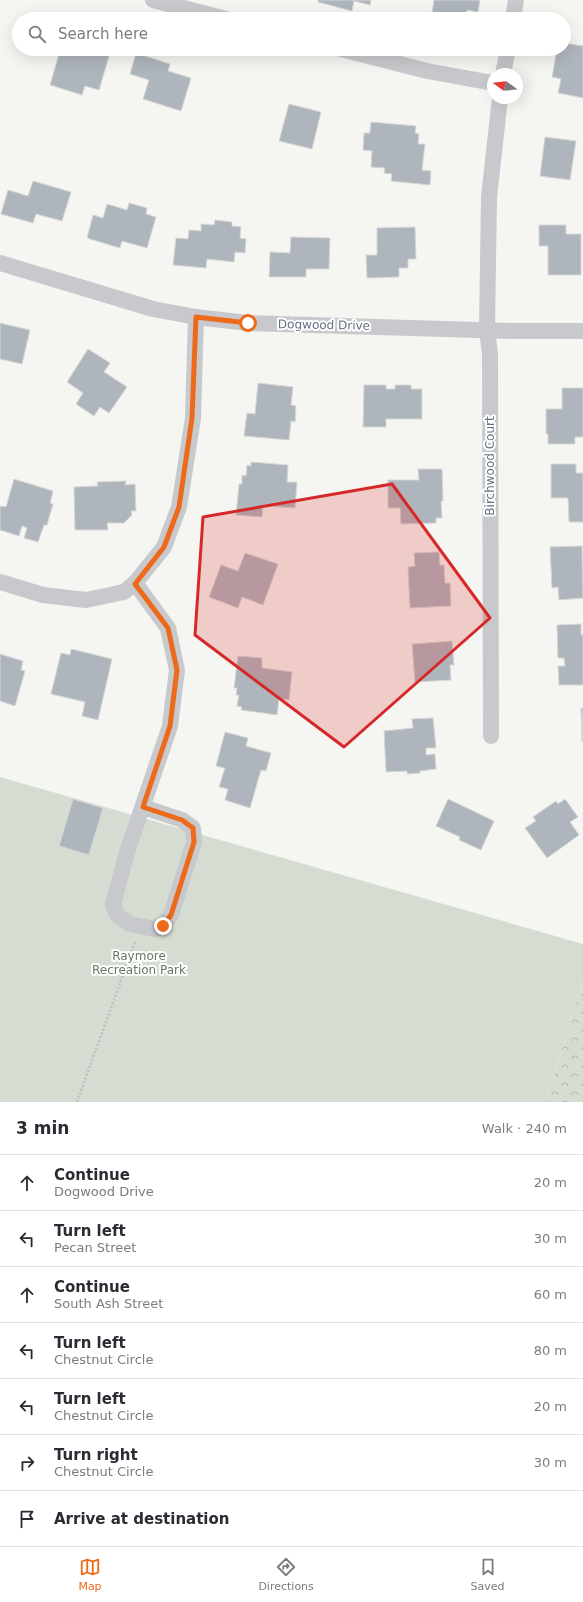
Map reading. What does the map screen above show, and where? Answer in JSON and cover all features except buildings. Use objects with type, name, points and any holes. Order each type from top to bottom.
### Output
[{"type":"street","points":[[153,0],[199,12]]},
{"type":"street","points":[[514,12],[516,0]]},
{"type":"street","points":[[368,56],[427,71],[487,82]]},
{"type":"street","points":[[504,68],[507,56]]},
{"type":"street","name":"Birchwood Court","points":[[491,736],[490,354],[487,330],[489,197],[499,104]]},
{"type":"street","name":"Dogwood Drive","points":[[0,263],[153,308],[196,317],[248,323],[487,330],[583,331]]},
{"type":"street","points":[[0,582],[43,595],[86,600],[124,592],[135,584],[164,547],[179,507],[192,418],[196,317]]},
{"type":"street","points":[[135,584],[168,628],[177,670],[170,726],[143,807],[128,852],[113,905],[118,916],[130,924],[155,929],[163,926],[171,915],[194,842],[193,828],[182,820],[143,807]]},
{"type":"path","points":[[77,1102],[140,926]]},
{"type":"highlighted area","points":[[392,484],[490,618],[344,747],[195,635],[203,517]]},
{"type":"green space","name":"Raymore Recreation Park","points":[[0,777],[583,944],[583,980],[546,1102],[0,1102]]},
{"type":"green space","points":[[583,980],[583,1102],[546,1102]]},
{"type":"route","points":[[163,926],[171,915],[194,842],[193,828],[182,820],[143,807],[170,726],[177,670],[168,628],[135,584],[164,547],[179,507],[192,418],[196,317],[248,323]]}]
